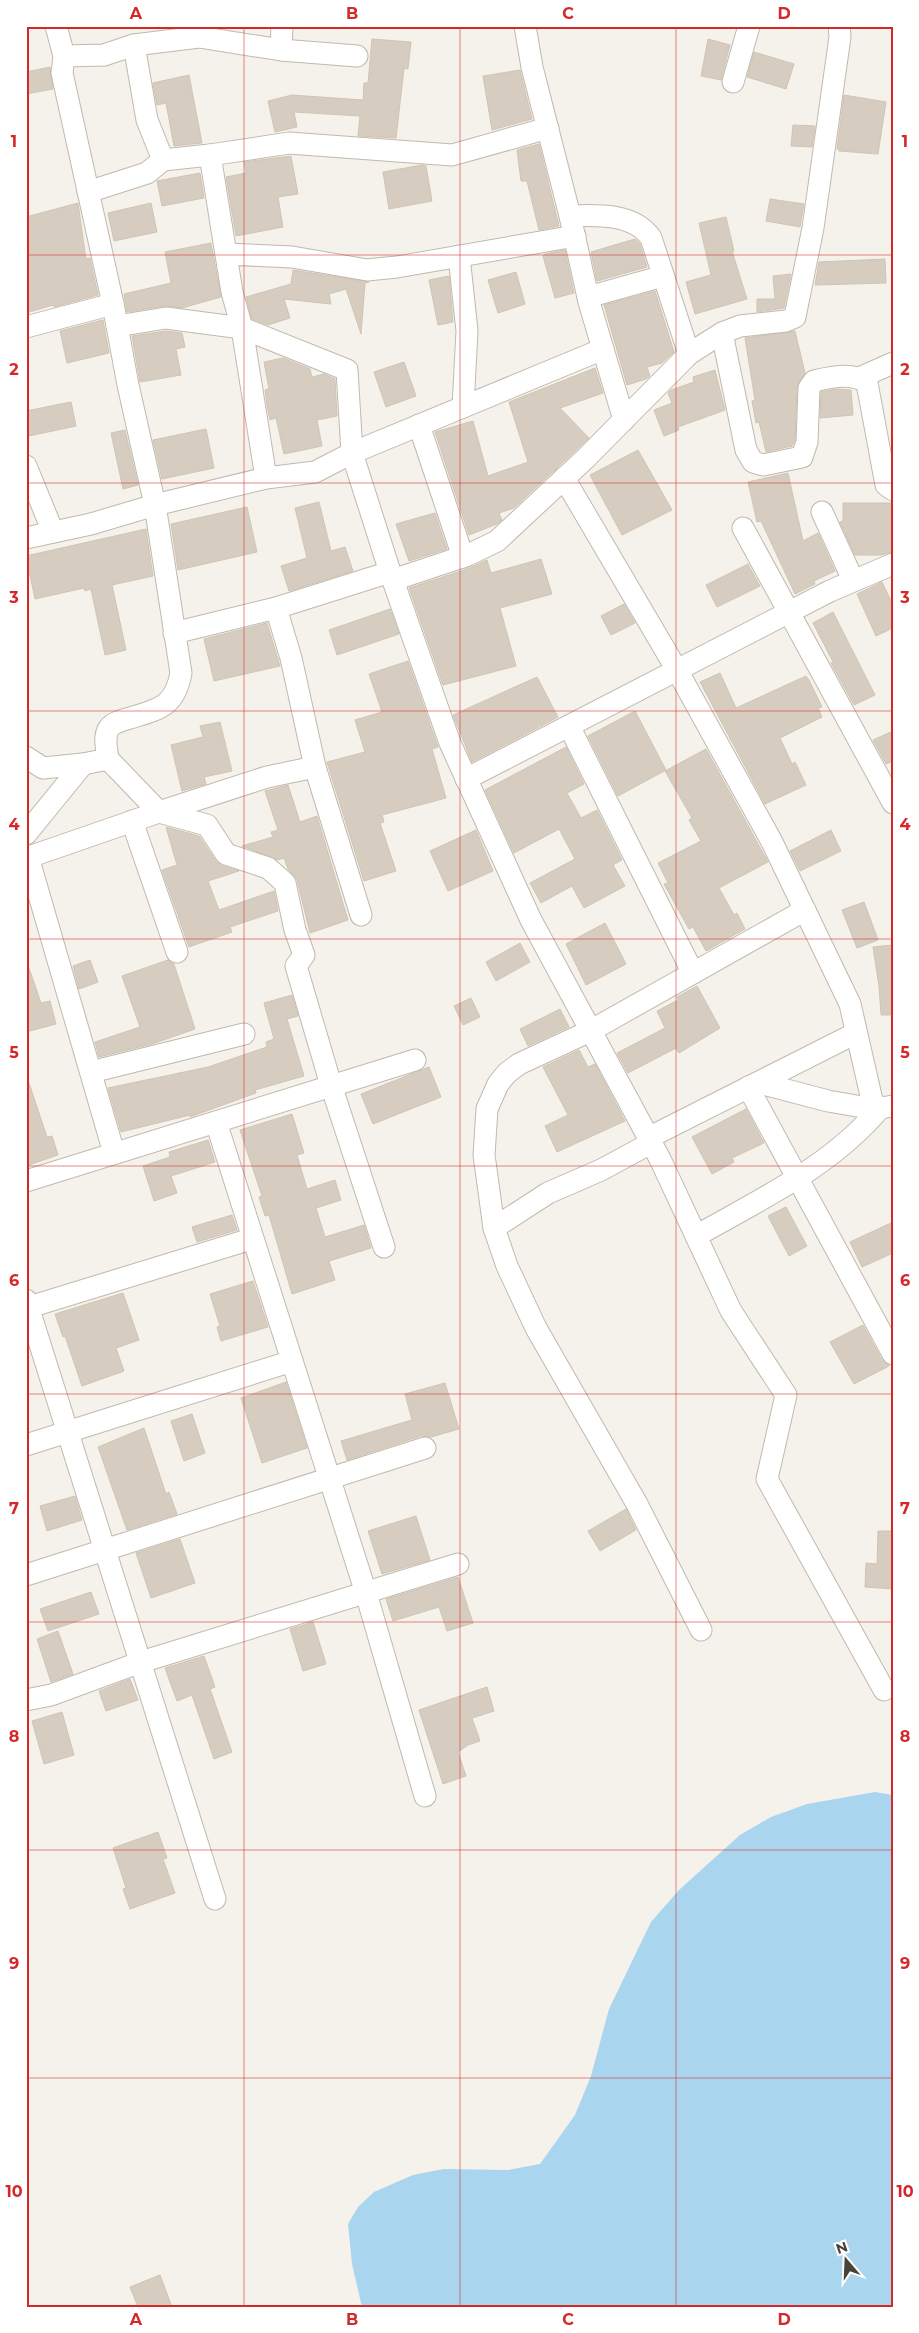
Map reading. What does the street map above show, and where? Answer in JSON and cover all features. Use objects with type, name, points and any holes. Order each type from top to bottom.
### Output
[{"type":"street","points":[[56,26],[64,56],[62,73],[118,326],[128,384],[155,505],[181,673],[173,698],[123,720],[110,728],[106,738],[108,759],[159,812],[207,825],[226,854],[268,868],[285,883],[295,930],[304,955],[296,966],[331,1085],[384,1247]]},
{"type":"street","points":[[280,50],[282,26]]},
{"type":"street","points":[[524,26],[532,66],[573,226],[588,297],[624,420]]},
{"type":"street","points":[[733,82],[749,26]]},
{"type":"street","points":[[174,633],[276,608],[463,557],[497,541],[624,420],[689,354],[722,333],[740,326],[786,322],[796,317],[813,228],[840,37],[839,26]]},
{"type":"street","points":[[64,56],[104,55],[134,44],[199,37],[280,50],[357,56]]},
{"type":"street","points":[[134,44],[147,120],[163,160]]},
{"type":"street","points":[[88,192],[146,173],[163,160],[210,155],[289,142],[452,156],[548,128]]},
{"type":"street","points":[[210,155],[232,292],[242,328],[266,478]]},
{"type":"street","points":[[226,254],[292,257],[367,270],[459,256],[573,226],[604,214],[641,228],[651,238],[689,354]]},
{"type":"street","points":[[459,256],[467,331],[463,406]]},
{"type":"street","points":[[588,297],[663,276]]},
{"type":"street","points":[[26,326],[113,304]]},
{"type":"street","points":[[118,326],[166,318],[242,328],[347,370],[352,453],[391,576],[450,743],[531,920],[649,1140],[732,1311],[786,1394],[767,1479],[884,1690]]},
{"type":"street","points":[[722,333],[746,450],[753,462],[763,466],[802,457],[807,442],[809,388],[814,381],[849,376],[859,378],[867,384],[886,485],[893,490]]},
{"type":"street","points":[[26,538],[91,524],[155,505],[266,478],[315,472],[352,453],[603,349]]},
{"type":"street","points":[[859,378],[893,363]]},
{"type":"street","points":[[419,425],[463,557]]},
{"type":"street","points":[[26,466],[53,532]]},
{"type":"street","points":[[564,478],[677,670],[772,842],[850,1004],[856,1033],[882,1107]]},
{"type":"street","points":[[822,512],[853,580]]},
{"type":"street","points":[[743,528],[789,613],[886,776],[893,804]]},
{"type":"street","points":[[466,779],[853,580],[893,564]]},
{"type":"street","points":[[276,608],[291,658],[314,767],[362,915]]},
{"type":"street","points":[[570,726],[693,973]]},
{"type":"street","points":[[26,757],[43,768],[83,764],[108,759]]},
{"type":"street","points":[[26,834],[83,764]]},
{"type":"street","points":[[114,1153],[27,857],[267,777],[314,767]]},
{"type":"street","points":[[132,821],[177,952]]},
{"type":"street","points":[[701,1630],[637,1504],[536,1328],[507,1266],[494,1228],[484,1155],[487,1109],[498,1084],[507,1073],[519,1064],[590,1031],[805,910]]},
{"type":"street","points":[[494,1228],[548,1193],[601,1170],[649,1140],[856,1033]]},
{"type":"street","points":[[91,1072],[244,1034]]},
{"type":"street","points":[[26,1181],[415,1060]]},
{"type":"street","points":[[754,1085],[828,1101],[882,1107]]},
{"type":"street","points":[[754,1085],[798,1179],[893,1354]]},
{"type":"street","points":[[696,1236],[798,1179],[864,1128],[882,1107]]},
{"type":"street","points":[[216,1122],[251,1239],[366,1593],[425,1796]]},
{"type":"street","points":[[215,1899],[27,1305],[251,1239]]},
{"type":"street","points":[[26,1445],[292,1361]]},
{"type":"street","points":[[26,1575],[104,1548],[425,1448]]},
{"type":"street","points":[[26,1700],[51,1695],[141,1662],[458,1564]]},
{"type":"water","points":[[875,1792],[893,1795],[893,2307],[362,2307],[352,2264],[348,2224],[358,2207],[374,2192],[413,2175],[444,2169],[508,2170],[540,2164],[575,2115],[591,2076],[609,2009],[651,1922],[679,1890],[740,1835],[771,1817],[807,1804]]},
{"type":"building","points":[[372,39],[411,42],[408,69],[404,68],[396,138],[358,136],[360,116],[294,112],[297,127],[275,132],[268,101],[292,95],[363,100],[364,83],[368,83]]},
{"type":"building","points":[[708,39],[730,45],[721,80],[701,76]]},
{"type":"building","points":[[754,52],[794,64],[786,89],[747,77]]},
{"type":"building","points":[[50,67],[53,89],[26,94],[26,72]]},
{"type":"building","points":[[520,70],[532,119],[492,130],[483,76]]},
{"type":"building","points":[[189,75],[202,143],[174,146],[166,103],[157,105],[153,83]]},
{"type":"building","points":[[844,95],[886,102],[878,154],[839,151],[837,149]]},
{"type":"building","points":[[793,125],[815,126],[812,147],[791,146]]},
{"type":"building","points":[[539,144],[559,226],[539,230],[527,181],[521,181],[517,150]]},
{"type":"building","points":[[291,156],[298,194],[278,197],[283,227],[236,236],[226,177],[246,173],[244,162]]},
{"type":"building","points":[[422,165],[426,166],[432,201],[389,209],[383,172]]},
{"type":"building","points":[[200,173],[204,198],[162,206],[157,181]]},
{"type":"building","points":[[770,199],[804,204],[800,227],[766,221]]},
{"type":"building","points":[[78,203],[86,259],[90,258],[98,295],[26,313],[26,217]]},
{"type":"building","points":[[151,203],[157,232],[114,241],[108,213]]},
{"type":"building","points":[[726,217],[734,251],[732,251],[747,299],[695,314],[686,282],[711,275],[699,223]]},
{"type":"building","points":[[635,239],[640,244],[647,267],[597,281],[591,252]]},
{"type":"building","points":[[211,243],[221,297],[182,308],[164,306],[127,312],[124,294],[171,283],[165,252]]},
{"type":"building","points":[[565,250],[574,293],[555,298],[543,256]]},
{"type":"building","points":[[885,259],[886,283],[815,285],[819,262]]},
{"type":"building","points":[[293,270],[369,282],[365,283],[361,334],[346,289],[329,294],[331,304],[284,299],[290,318],[268,325],[252,319],[246,297],[291,284]]},
{"type":"building","points":[[516,272],[525,304],[498,313],[488,280]]},
{"type":"building","points":[[791,274],[784,308],[757,312],[757,299],[775,299],[773,276]]},
{"type":"building","points":[[449,276],[453,322],[438,325],[429,280]]},
{"type":"building","points":[[655,291],[674,352],[662,363],[647,367],[650,376],[646,379],[627,385],[604,305]]},
{"type":"building","points":[[103,320],[109,353],[67,363],[60,331]]},
{"type":"building","points":[[166,331],[182,333],[185,347],[176,349],[181,375],[140,382],[132,336]]},
{"type":"building","points":[[795,331],[805,373],[797,388],[795,440],[792,446],[766,452],[759,422],[756,423],[752,401],[755,400],[745,338]]},
{"type":"building","points":[[283,358],[310,369],[312,377],[324,374],[335,379],[337,416],[317,420],[322,446],[284,454],[276,418],[270,420],[265,390],[269,389],[264,362]]},
{"type":"building","points":[[404,362],[416,396],[386,407],[374,372]]},
{"type":"building","points":[[595,368],[603,393],[560,408],[589,438],[514,508],[499,513],[502,520],[497,524],[469,535],[435,432],[473,421],[488,476],[528,462],[509,402]]},
{"type":"building","points":[[715,370],[725,410],[678,427],[679,430],[664,436],[654,410],[672,403],[668,393],[671,390],[694,382],[693,377]]},
{"type":"building","points":[[836,389],[851,390],[853,415],[820,418],[821,392]]},
{"type":"building","points":[[71,402],[76,426],[29,436],[26,411]]},
{"type":"building","points":[[206,429],[214,468],[162,479],[153,440]]},
{"type":"building","points":[[125,430],[138,485],[123,489],[111,433]]},
{"type":"building","points":[[638,450],[672,510],[622,535],[590,475]]},
{"type":"building","points":[[788,473],[803,541],[818,533],[835,571],[814,581],[815,584],[795,594],[761,521],[757,522],[748,482]]},
{"type":"building","points":[[319,502],[331,551],[345,547],[353,571],[289,591],[281,566],[307,558],[295,508]]},
{"type":"building","points":[[843,503],[893,503],[893,552],[881,555],[855,555],[840,522],[843,521]]},
{"type":"building","points":[[247,507],[257,552],[178,570],[171,524]]},
{"type":"building","points":[[435,513],[447,549],[409,561],[396,524]]},
{"type":"building","points":[[146,529],[153,576],[112,585],[126,650],[105,655],[91,589],[85,591],[84,588],[35,599],[26,556]]},
{"type":"building","points":[[541,559],[552,594],[500,608],[516,666],[443,685],[409,588],[467,569],[487,560],[491,573]]},
{"type":"building","points":[[748,564],[760,586],[717,607],[706,585]]},
{"type":"building","points":[[882,582],[893,605],[893,628],[876,636],[857,594]]},
{"type":"building","points":[[624,604],[635,623],[611,635],[601,616]]},
{"type":"building","points":[[390,609],[399,634],[337,655],[329,630]]},
{"type":"building","points":[[833,612],[875,695],[854,705],[831,663],[833,662],[813,623]]},
{"type":"building","points":[[267,623],[280,666],[214,681],[204,639]]},
{"type":"building","points":[[408,661],[438,747],[432,749],[446,798],[382,815],[384,822],[380,823],[396,871],[364,881],[327,762],[365,752],[355,720],[382,712],[369,674]]},
{"type":"building","points":[[720,673],[736,708],[806,676],[822,707],[818,708],[822,717],[780,738],[792,764],[795,762],[806,785],[765,804],[700,682]]},
{"type":"building","points":[[537,677],[558,717],[472,762],[453,715]]},
{"type":"building","points":[[635,711],[666,770],[618,796],[588,736]]},
{"type":"building","points":[[220,722],[232,771],[204,777],[206,784],[182,791],[171,745],[203,737],[200,726]]},
{"type":"building","points":[[893,731],[893,761],[886,764],[873,740]]},
{"type":"building","points":[[566,747],[584,784],[567,793],[581,818],[597,810],[622,860],[613,865],[625,886],[584,908],[572,886],[541,903],[530,883],[575,859],[559,829],[514,853],[485,790]]},
{"type":"building","points":[[706,749],[768,862],[719,888],[734,915],[737,913],[745,929],[706,951],[693,927],[689,929],[664,884],[668,883],[658,863],[701,841],[689,820],[692,818],[665,771]]},
{"type":"building","points":[[288,785],[300,822],[317,816],[348,920],[310,933],[297,880],[288,869],[284,858],[278,860],[242,846],[273,837],[271,832],[278,830],[265,791]]},
{"type":"building","points":[[166,827],[199,836],[216,861],[222,866],[239,871],[208,881],[219,910],[274,891],[278,911],[230,927],[232,932],[189,947],[162,870],[177,865]]},
{"type":"building","points":[[476,830],[493,871],[448,891],[430,851]]},
{"type":"building","points":[[831,830],[841,851],[800,871],[790,851]]},
{"type":"building","points":[[864,902],[878,940],[857,948],[842,910]]},
{"type":"building","points":[[605,923],[626,964],[586,985],[566,944]]},
{"type":"building","points":[[520,943],[530,962],[496,981],[486,962]]},
{"type":"building","points":[[893,945],[893,1015],[881,1015],[873,947]]},
{"type":"building","points":[[90,960],[98,982],[79,989],[73,966]]},
{"type":"building","points":[[168,960],[174,964],[195,1029],[152,1044],[99,1057],[95,1042],[140,1027],[122,976]]},
{"type":"building","points":[[26,968],[29,968],[41,1003],[50,1001],[56,1024],[26,1032]]},
{"type":"building","points":[[697,986],[720,1028],[679,1053],[676,1048],[628,1073],[617,1053],[665,1028],[657,1011],[678,1000],[677,997]]},
{"type":"building","points":[[292,995],[298,1016],[287,1019],[304,1076],[255,1090],[256,1093],[190,1117],[190,1115],[121,1132],[108,1088],[208,1067],[267,1047],[266,1042],[274,1039],[264,1003]]},
{"type":"building","points":[[471,998],[480,1017],[463,1025],[454,1006]]},
{"type":"building","points":[[560,1009],[569,1027],[528,1046],[520,1029]]},
{"type":"building","points":[[579,1050],[588,1067],[595,1064],[625,1121],[557,1152],[545,1126],[568,1115],[543,1067]]},
{"type":"building","points":[[429,1067],[441,1097],[373,1124],[361,1094]]},
{"type":"building","points":[[29,1083],[47,1137],[52,1136],[58,1155],[26,1166],[26,1084]]},
{"type":"building","points":[[746,1109],[764,1143],[732,1158],[734,1162],[712,1174],[692,1137]]},
{"type":"building","points":[[292,1114],[304,1153],[297,1155],[307,1189],[335,1180],[341,1200],[316,1208],[325,1237],[364,1225],[371,1248],[329,1261],[335,1280],[292,1294],[269,1215],[265,1216],[259,1197],[262,1196],[240,1130]]},
{"type":"building","points":[[208,1140],[215,1162],[171,1176],[177,1193],[154,1201],[143,1166],[170,1157],[169,1152]]},
{"type":"building","points":[[786,1207],[807,1246],[789,1256],[768,1216]]},
{"type":"building","points":[[232,1215],[237,1230],[197,1242],[192,1227]]},
{"type":"building","points":[[893,1222],[893,1253],[862,1267],[850,1242]]},
{"type":"building","points":[[253,1281],[268,1327],[221,1341],[217,1327],[220,1326],[210,1294]]},
{"type":"building","points":[[123,1293],[139,1340],[116,1348],[124,1371],[82,1386],[65,1336],[63,1337],[55,1314]]},
{"type":"building","points":[[863,1325],[882,1360],[889,1366],[854,1384],[830,1342]]},
{"type":"building","points":[[286,1382],[307,1448],[262,1463],[241,1398]]},
{"type":"building","points":[[445,1383],[459,1429],[431,1437],[421,1436],[347,1460],[341,1441],[412,1420],[405,1394]]},
{"type":"building","points":[[192,1414],[205,1453],[184,1461],[171,1421]]},
{"type":"building","points":[[144,1428],[166,1494],[169,1492],[177,1514],[127,1530],[98,1447]]},
{"type":"building","points":[[75,1496],[82,1520],[47,1531],[40,1506]]},
{"type":"building","points":[[626,1509],[636,1530],[600,1551],[588,1531]]},
{"type":"building","points":[[416,1516],[430,1560],[382,1574],[368,1531]]},
{"type":"building","points":[[878,1531],[893,1531],[893,1589],[865,1587],[866,1563],[877,1564]]},
{"type":"building","points":[[180,1539],[195,1583],[151,1598],[136,1553]]},
{"type":"building","points":[[458,1577],[473,1623],[447,1631],[439,1607],[393,1621],[386,1599]]},
{"type":"building","points":[[91,1592],[99,1614],[48,1631],[40,1609]]},
{"type":"building","points":[[313,1622],[326,1664],[303,1671],[290,1629]]},
{"type":"building","points":[[58,1631],[73,1674],[51,1682],[37,1639]]},
{"type":"building","points":[[204,1656],[215,1687],[210,1689],[232,1752],[214,1759],[192,1695],[177,1701],[165,1668]]},
{"type":"building","points":[[130,1679],[138,1700],[106,1711],[99,1691]]},
{"type":"building","points":[[487,1687],[494,1711],[472,1718],[480,1741],[468,1745],[458,1752],[466,1776],[443,1784],[419,1710]]},
{"type":"building","points":[[62,1712],[74,1755],[44,1764],[32,1721]]},
{"type":"building","points":[[158,1832],[167,1858],[163,1859],[175,1893],[130,1909],[123,1889],[126,1888],[113,1848]]},
{"type":"building","points":[[160,2275],[172,2307],[138,2307],[130,2287]]}]
